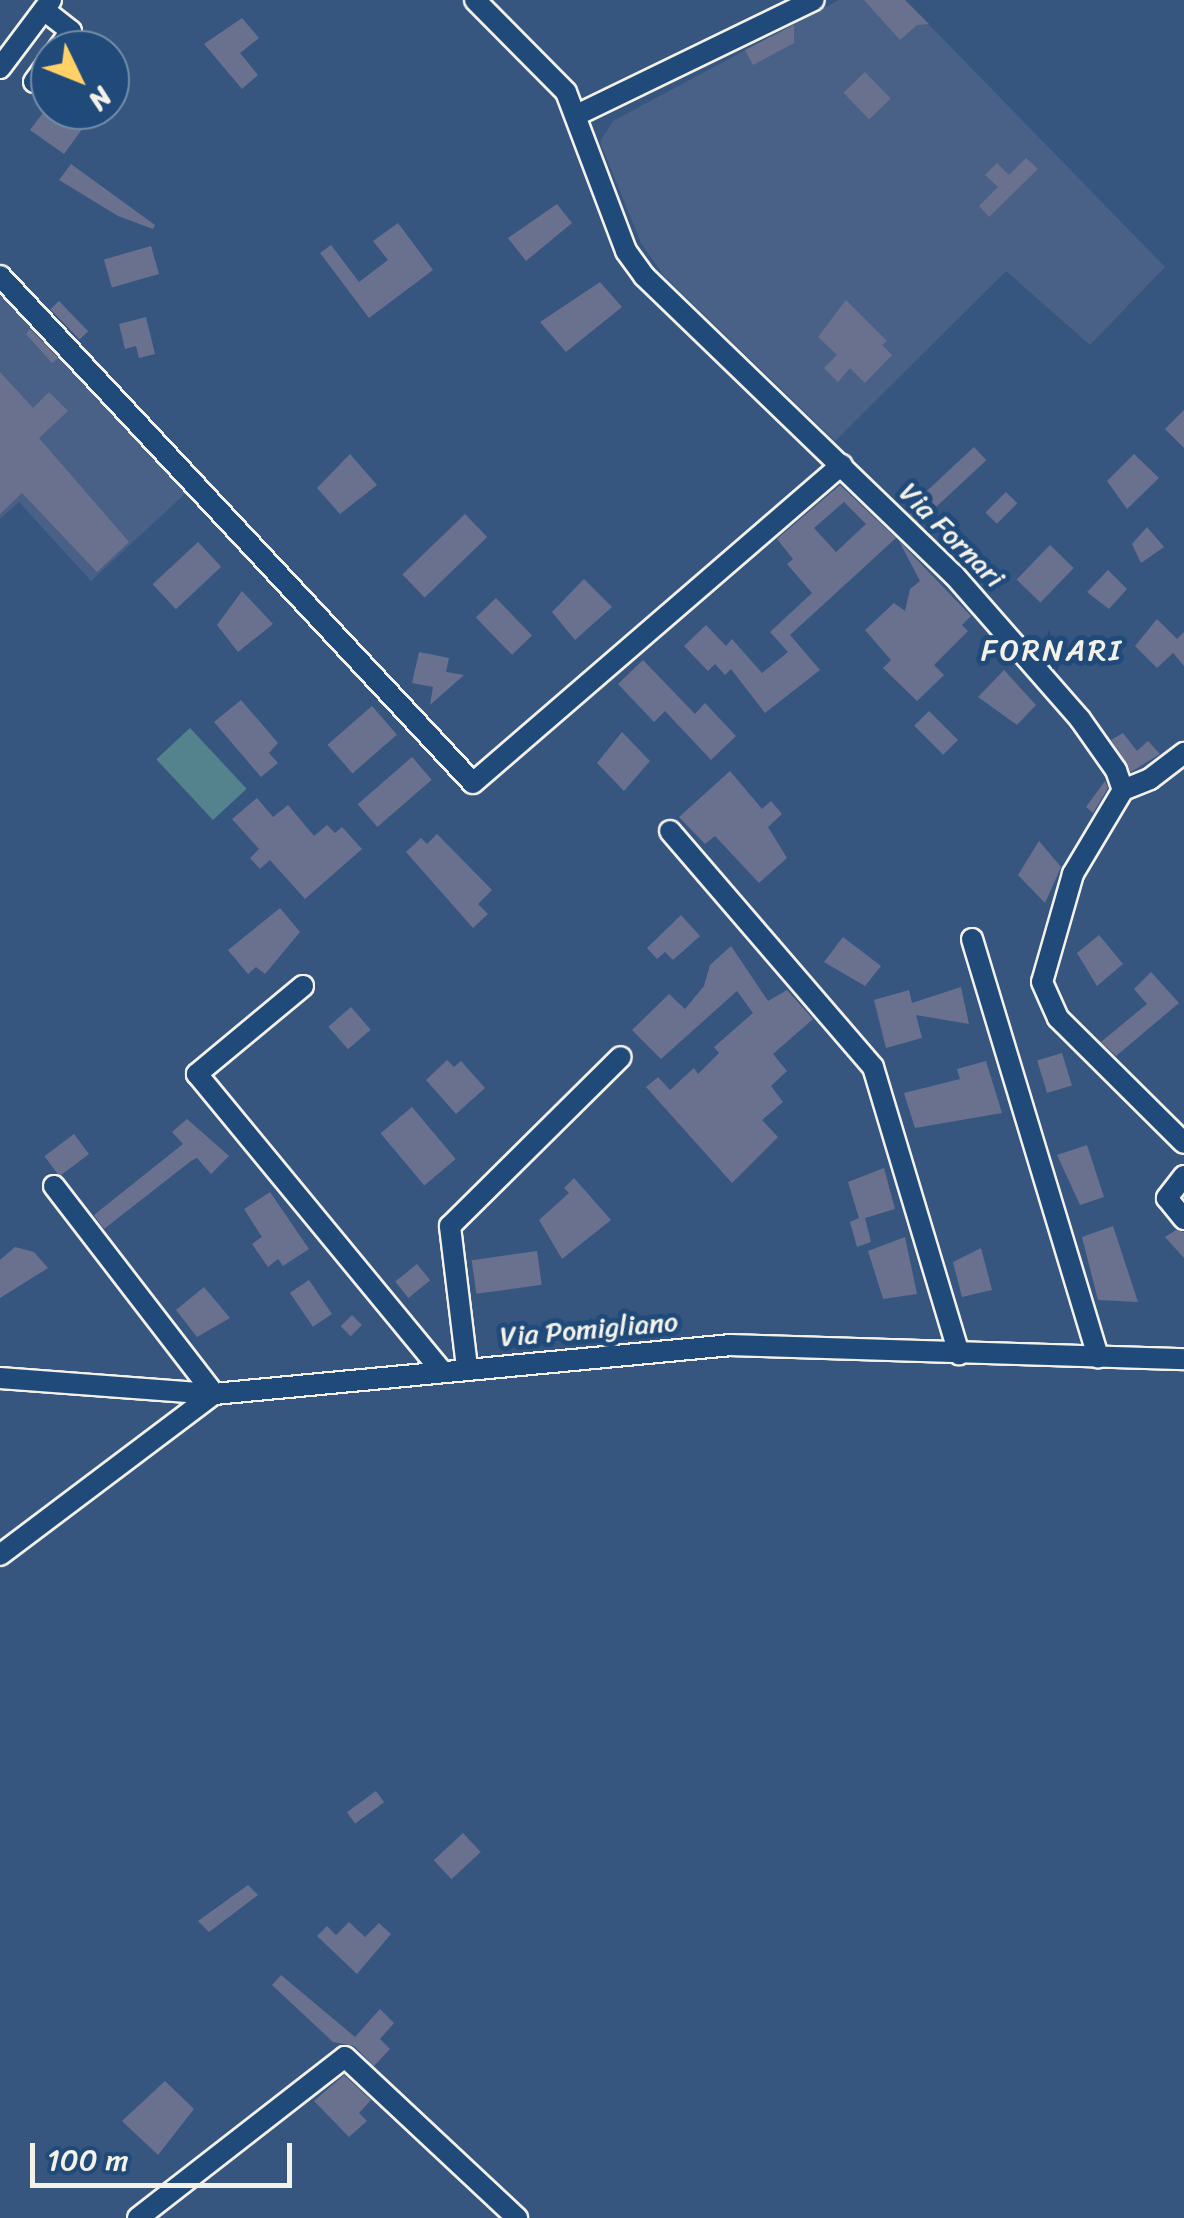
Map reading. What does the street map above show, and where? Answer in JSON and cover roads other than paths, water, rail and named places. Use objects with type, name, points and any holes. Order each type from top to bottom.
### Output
[{"type":"street","name":"Via Fornari","points":[[474,0],[566,92],[578,115],[626,251],[644,276],[1012,636],[1080,718],[1123,790]]},
{"type":"street","points":[[578,115],[814,0]]},
{"type":"street","points":[[0,68],[47,5],[69,30]]},
{"type":"street","points":[[0,276],[473,783],[842,466]]},
{"type":"street","points":[[1184,753],[1123,790],[1073,874],[1042,982],[1058,1018],[1184,1143]]},
{"type":"street","points":[[670,831],[873,1067],[960,1354]]},
{"type":"street","points":[[972,939],[1098,1357]]},
{"type":"street","points":[[303,986],[197,1074],[441,1370]]},
{"type":"street","points":[[467,1368],[450,1226],[621,1058]]},
{"type":"street","points":[[1184,1176],[1167,1198],[1184,1219]]},
{"type":"street","points":[[0,1555],[214,1394],[54,1186]]},
{"type":"street","name":"Via Pomigliano","points":[[0,1378],[214,1394],[731,1345],[1184,1359]]},
{"type":"street","points":[[138,2218],[345,2057],[517,2218]]},
{"type":"district","name":"FORNARI","points":[[1052,650]]}]
